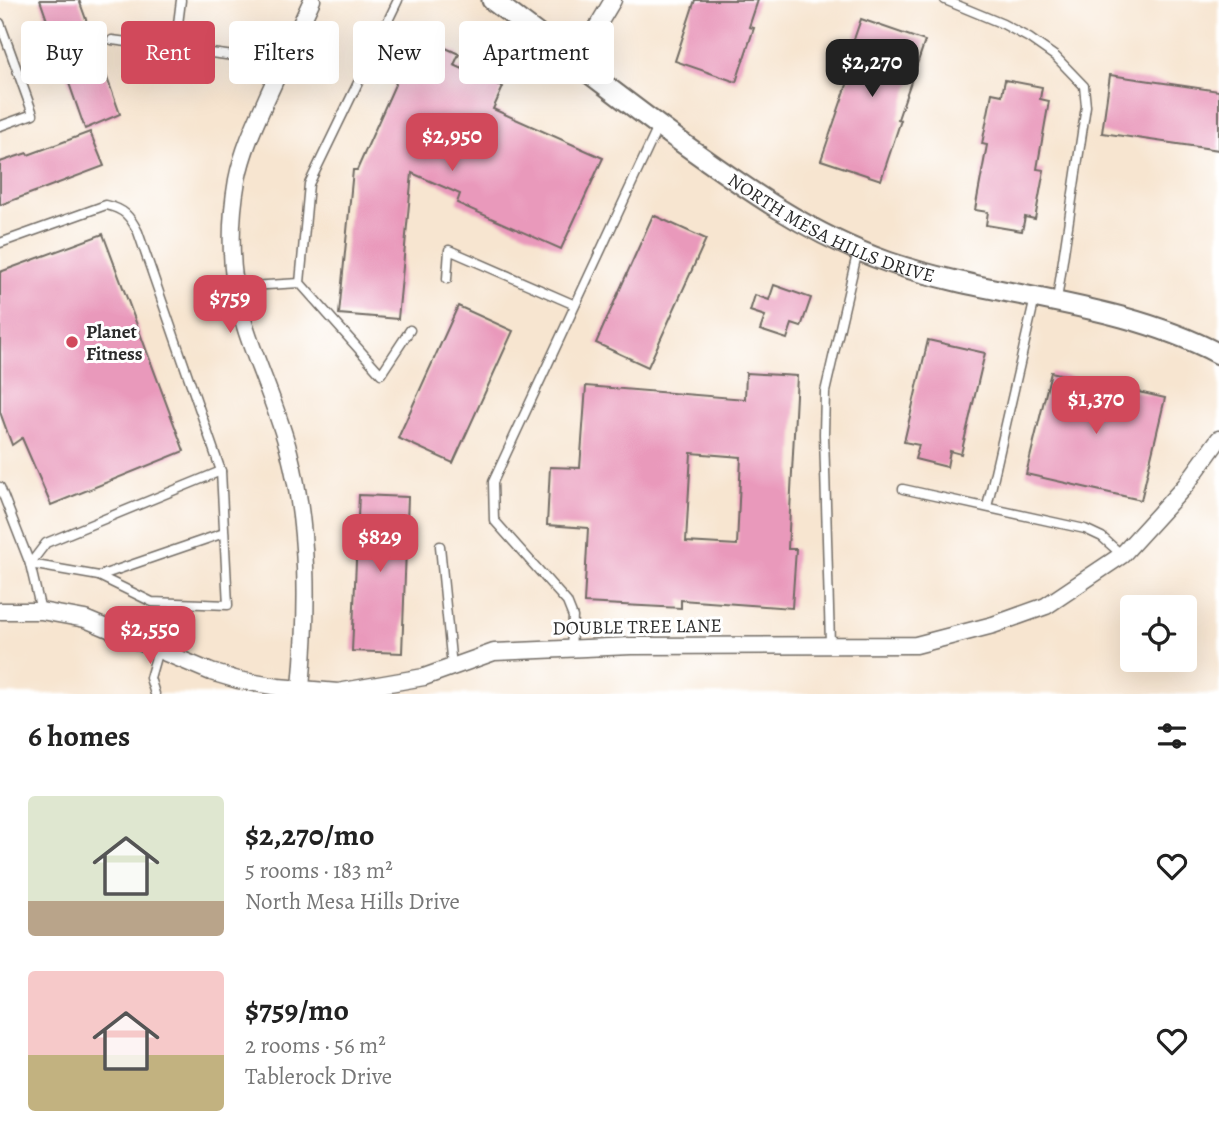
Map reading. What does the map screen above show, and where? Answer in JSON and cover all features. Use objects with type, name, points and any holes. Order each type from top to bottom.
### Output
[{"type":"street","points":[[302,21],[312,0]]},
{"type":"street","name":"NORTH MESA HILLS DRIVE","points":[[492,0],[520,21]]},
{"type":"street","points":[[601,21],[614,0]]},
{"type":"street","points":[[274,84],[245,149],[237,181],[232,230],[235,287],[247,329],[276,405],[296,483],[306,591],[301,688]]},
{"type":"street","name":"NORTH MESA HILLS DRIVE","points":[[605,84],[766,202],[810,228],[858,250],[919,271],[1139,320],[1194,340],[1219,354]]},
{"type":"street","name":"DOUBLE TREE LANE","points":[[0,611],[41,611],[85,619],[211,672],[238,680],[278,687],[338,692],[424,677],[494,652],[631,646],[916,645],[993,625],[1046,606],[1122,555],[1185,486],[1219,439]]},
{"type":"lane","points":[[178,21],[181,0]]},
{"type":"lane","points":[[398,0],[309,184],[300,283],[380,374],[410,330]]},
{"type":"lane","points":[[945,0],[1003,23],[1029,38],[1056,57],[1084,86],[1086,106],[1057,302]]},
{"type":"lane","points":[[0,23],[33,114],[0,126]]},
{"type":"lane","points":[[112,40],[121,41]]},
{"type":"lane","points":[[571,648],[573,617],[567,602],[494,520],[493,482],[659,125]]},
{"type":"lane","points":[[0,243],[106,205],[119,208],[130,216],[138,232],[221,471],[228,605],[152,602],[99,576],[30,565]]},
{"type":"lane","points":[[447,279],[449,250],[575,305]]},
{"type":"lane","points":[[830,644],[825,392],[858,250]]},
{"type":"lane","points":[[235,287],[300,283]]},
{"type":"lane","points":[[987,507],[1035,298]]},
{"type":"lane","points":[[30,565],[46,543],[221,471]]},
{"type":"lane","points":[[0,487],[30,565],[41,611]]},
{"type":"lane","points":[[903,489],[1085,529],[1102,537],[1122,555]]},
{"type":"lane","points":[[99,576],[224,533]]},
{"type":"lane","points":[[440,546],[452,667]]},
{"type":"lane","points":[[155,694],[150,678],[158,650]]},
{"type":"building","points":[[40,0],[79,0],[87,21],[47,21]]},
{"type":"building","points":[[695,0],[758,0],[749,27],[754,28],[736,82],[675,61]]},
{"type":"building","points":[[861,19],[925,41],[898,119],[901,120],[881,180],[821,160],[850,76],[842,74]]},
{"type":"building","points":[[445,48],[459,54],[454,65],[459,67],[459,84],[496,84],[503,87],[493,109],[603,158],[561,249],[457,203],[460,194],[412,173],[398,319],[339,314],[353,170],[357,170],[395,84],[445,84]]},
{"type":"building","points":[[1110,75],[1219,91],[1219,150],[1102,133]]},
{"type":"building","points":[[107,78],[120,114],[85,129],[69,84],[107,84]]},
{"type":"building","points":[[1005,80],[1042,87],[1040,99],[1049,101],[1037,169],[1044,170],[1035,219],[1025,217],[1022,231],[986,225],[988,212],[975,210],[987,145],[982,144],[992,93],[1002,95]]},
{"type":"building","points":[[90,132],[104,166],[0,205],[0,162],[27,153],[28,155]]},
{"type":"building","points":[[653,215],[706,239],[648,367],[596,343]]},
{"type":"building","name":"Planet Fitness","points":[[103,234],[184,451],[51,505],[22,438],[12,445],[0,412],[0,272]]},
{"type":"building","points":[[774,285],[811,298],[801,327],[792,324],[787,339],[760,330],[765,316],[750,311],[755,295],[769,300]]},
{"type":"building","points":[[458,306],[513,331],[453,463],[398,438]]},
{"type":"building","points":[[928,340],[985,353],[961,454],[950,451],[947,467],[915,459],[919,445],[904,442]]},
{"type":"building","points":[[1051,372],[1165,398],[1141,500],[1026,474]]},
{"type":"building","points":[[746,373],[797,376],[788,549],[796,549],[792,608],[681,600],[681,608],[584,603],[588,528],[547,525],[550,467],[580,468],[586,386],[745,399]],"holes":[[[691,453],[741,457],[737,545],[686,542]]]},
{"type":"building","points":[[359,495],[408,497],[402,653],[352,651]]},
{"type":"place","name":"Planet Fitness","points":[[72,342]]}]
